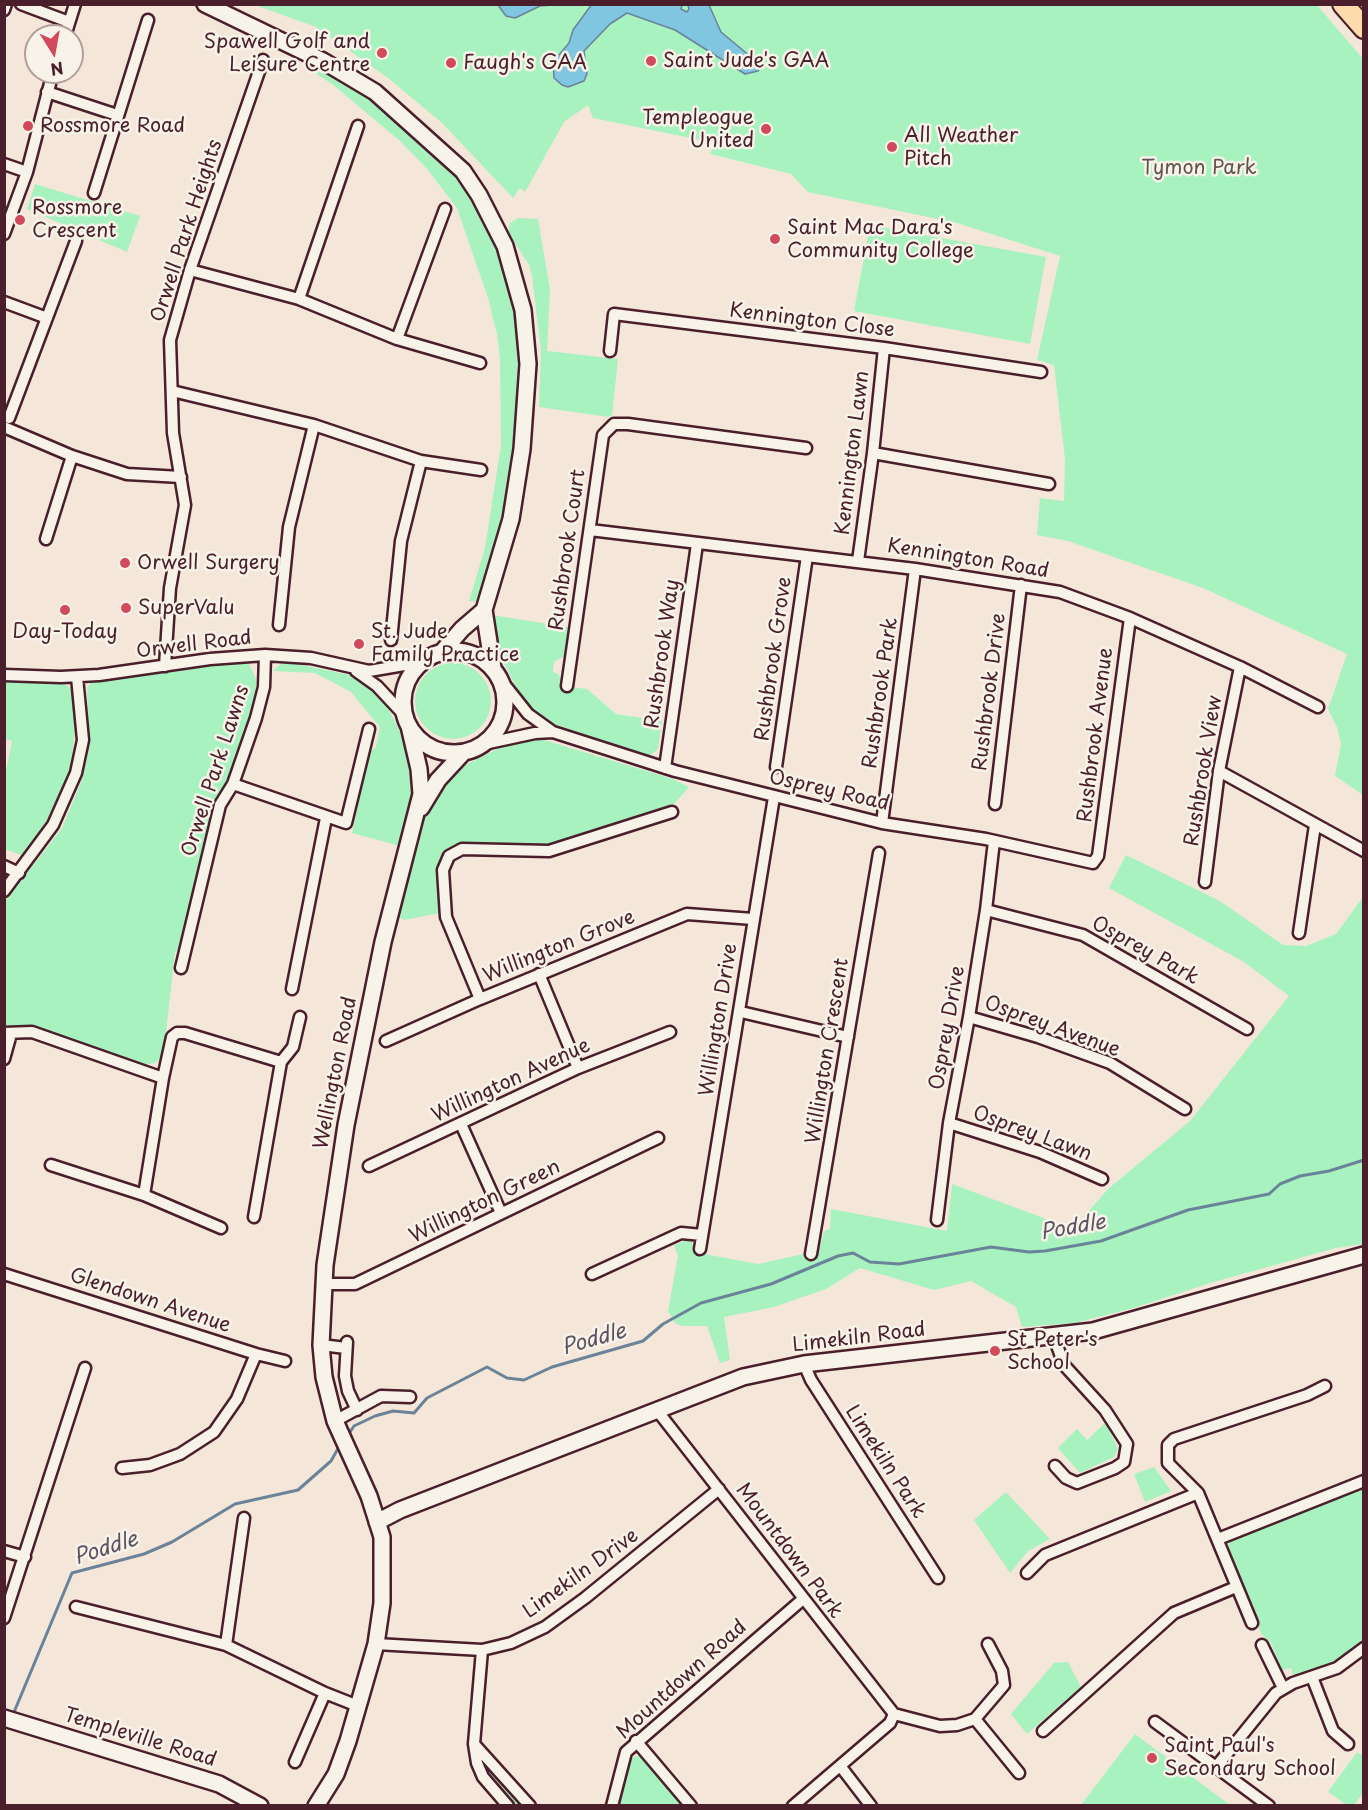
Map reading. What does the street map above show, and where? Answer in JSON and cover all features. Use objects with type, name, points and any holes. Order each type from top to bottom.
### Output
[{"type":"highway","points":[[1343,4],[1364,28]]},
{"type":"street","points":[[4,10],[6,4]]},
{"type":"street","points":[[21,4],[69,22],[75,4]]},
{"type":"street","points":[[205,4],[323,61],[375,92],[463,171],[479,195],[505,246],[523,310],[528,364],[526,406],[511,519],[484,610],[497,674],[506,697],[504,716],[496,733],[484,744],[463,753],[433,749],[423,743],[407,721],[403,702],[407,682],[422,662],[442,652],[462,629],[484,610]]},
{"type":"street","points":[[94,193],[148,20]]},
{"type":"street","name":"Orwell Park Heights","points":[[165,666],[170,588],[185,505],[173,434],[170,340],[190,270],[264,60]]},
{"type":"street","points":[[4,234],[27,172],[50,84]]},
{"type":"street","points":[[47,92],[117,115]]},
{"type":"street","points":[[299,299],[358,126]]},
{"type":"street","points":[[4,164],[27,172]]},
{"type":"street","points":[[397,339],[445,209]]},
{"type":"street","points":[[76,241],[7,422],[72,456],[127,474],[181,477]]},
{"type":"street","points":[[190,270],[299,299],[397,339],[480,363]]},
{"type":"street","points":[[4,302],[47,318]]},
{"type":"street","name":"Kennington Close","points":[[610,351],[614,314],[884,348],[1041,372]]},
{"type":"street","name":"Kennington Lawn","points":[[858,561],[873,453],[884,348]]},
{"type":"street","points":[[172,391],[314,425],[421,461],[481,470]]},
{"type":"street","name":"Rushbrook Court","points":[[567,686],[603,435],[614,424],[806,448]]},
{"type":"street","points":[[279,625],[289,527],[314,425]]},
{"type":"street","points":[[873,453],[1050,484]]},
{"type":"street","points":[[46,539],[72,456]]},
{"type":"street","points":[[391,640],[401,541],[421,461]]},
{"type":"street","name":"Kennington Road","points":[[590,530],[858,561],[1021,585],[1082,598],[1240,667],[1318,707]]},
{"type":"street","name":"Rushbrook Way","points":[[665,768],[697,544]]},
{"type":"street","name":"Rushbrook Grove","points":[[776,767],[807,556]]},
{"type":"street","name":"Rushbrook Park","points":[[882,823],[915,569]]},
{"type":"street","name":"Rushbrook Drive","points":[[994,804],[1021,585]]},
{"type":"street","name":"Rushbrook Avenue","points":[[1098,856],[1130,618]]},
{"type":"street","points":[[442,652],[470,653],[497,674]]},
{"type":"street","name":"Orwell Road","points":[[4,675],[77,677],[265,655],[311,658],[369,671],[422,662]]},
{"type":"street","name":"Orwell Park Lawns","points":[[181,968],[220,805],[233,784],[264,687],[265,655]]},
{"type":"street","name":"Orwell Road","points":[[351,667],[377,686],[407,721]]},
{"type":"street","name":"Rushbrook View","points":[[1205,882],[1219,771],[1240,667]]},
{"type":"street","name":"Osprey Road","points":[[497,674],[528,714],[553,732],[665,768],[882,823],[994,841],[1087,864],[1093,863],[1098,856]]},
{"type":"street","points":[[4,891],[20,873],[53,825],[76,773],[83,740],[77,677]]},
{"type":"street","name":"Wellington Road","points":[[316,1806],[336,1774],[358,1706],[376,1644],[384,1573],[382,1537],[369,1496],[337,1425],[324,1377],[321,1346],[324,1284],[350,1104],[383,942],[418,813],[421,794],[419,769],[407,721]]},
{"type":"street","points":[[233,784],[346,823],[369,729]]},
{"type":"street","name":"Osprey Road","points":[[484,744],[535,733],[553,732]]},
{"type":"street","name":"Wellington Road","points":[[418,813],[438,780],[463,753]]},
{"type":"street","points":[[1219,771],[1364,851]]},
{"type":"street","name":"Willington Drive","points":[[700,1249],[741,1012],[753,919],[774,797]]},
{"type":"street","points":[[480,999],[446,917],[443,870],[449,856],[462,849],[549,851],[672,812]]},
{"type":"street","points":[[292,989],[326,818]]},
{"type":"street","points":[[1299,933],[1315,825]]},
{"type":"street","name":"Osprey Drive","points":[[937,1220],[949,1123],[969,1017],[994,841]]},
{"type":"street","name":"Willington Crescent","points":[[811,1254],[879,853]]},
{"type":"street","points":[[4,866],[20,873]]},
{"type":"street","name":"Osprey Park","points":[[986,910],[1083,935],[1247,1029]]},
{"type":"street","name":"Willington Grove","points":[[386,1041],[539,974],[687,914],[753,919]]},
{"type":"street","points":[[539,974],[578,1068]]},
{"type":"street","points":[[741,1012],[848,1037]]},
{"type":"street","points":[[254,1217],[281,1062],[293,1047],[300,1017]]},
{"type":"street","name":"Osprey Avenue","points":[[969,1017],[1038,1037],[1110,1063],[1185,1108]]},
{"type":"street","points":[[4,1059],[8,1033],[32,1032],[163,1078]]},
{"type":"street","name":"Willington Avenue","points":[[369,1166],[578,1068],[670,1032]]},
{"type":"street","points":[[144,1195],[172,1036],[185,1033],[281,1062]]},
{"type":"street","name":"Osprey Lawn","points":[[949,1123],[1040,1152],[1102,1179]]},
{"type":"street","points":[[461,1124],[501,1213]]},
{"type":"street","name":"Willington Green","points":[[324,1284],[355,1284],[658,1138]]},
{"type":"street","points":[[51,1166],[144,1195],[221,1228]]},
{"type":"street","points":[[592,1274],[681,1233],[702,1235]]},
{"type":"street","name":"Limekiln Road","points":[[377,1522],[400,1510],[743,1377],[804,1364],[1054,1337],[1116,1326],[1364,1255]]},
{"type":"street","name":"Glendown Avenue","points":[[4,1274],[256,1354],[285,1361]]},
{"type":"street","points":[[1054,1337],[1064,1365],[1105,1410],[1127,1444],[1124,1462],[1077,1483],[1066,1478],[1055,1466]]},
{"type":"street","points":[[321,1346],[346,1345],[345,1376],[348,1391],[357,1410]]},
{"type":"street","points":[[122,1468],[150,1465],[180,1454],[213,1432],[237,1399],[256,1354]]},
{"type":"street","name":"Limekiln Park","points":[[804,1364],[811,1380],[938,1578]]},
{"type":"street","points":[[4,1618],[85,1368]]},
{"type":"street","points":[[1252,1623],[1198,1493],[1168,1463],[1168,1445],[1174,1439],[1307,1395],[1325,1386]]},
{"type":"street","points":[[337,1425],[381,1396],[410,1397]]},
{"type":"street","name":"Mountdown Park","points":[[657,1409],[802,1599],[894,1714]]},
{"type":"street","points":[[1218,1539],[1364,1480]]},
{"type":"street","name":"Limekiln Drive","points":[[376,1644],[482,1650],[511,1643],[545,1627],[719,1489]]},
{"type":"street","points":[[1027,1573],[1045,1555],[1198,1493]]},
{"type":"street","points":[[226,1645],[244,1518]]},
{"type":"street","points":[[4,1551],[25,1557]]},
{"type":"street","points":[[1043,1731],[1137,1643],[1174,1612],[1236,1587]]},
{"type":"street","name":"Mountdown Road","points":[[612,1806],[626,1752],[636,1741],[802,1599]]},
{"type":"street","points":[[76,1607],[226,1645],[325,1693],[358,1706]]},
{"type":"street","points":[[793,1806],[890,1724],[894,1714],[940,1726],[957,1725],[975,1719],[1004,1685],[1002,1671],[988,1644]]},
{"type":"street","points":[[1262,1645],[1283,1688]]},
{"type":"street","points":[[1216,1767],[1276,1693],[1283,1688],[1337,1668],[1364,1647]]},
{"type":"street","points":[[482,1650],[474,1744],[477,1763],[483,1777],[508,1806]]},
{"type":"street","points":[[1312,1677],[1334,1731],[1348,1744]]},
{"type":"street","points":[[295,1762],[325,1693]]},
{"type":"street","name":"Templeville Road","points":[[4,1718],[219,1784],[260,1806]]},
{"type":"street","points":[[975,1719],[1019,1773]]},
{"type":"street","points":[[1155,1722],[1269,1806]]},
{"type":"street","points":[[636,1741],[690,1806]]},
{"type":"street","points":[[474,1744],[530,1806]]},
{"type":"street","points":[[841,1767],[871,1806]]},
{"type":"green space","name":"Tymon Park","points":[[255,5],[1317,5],[1363,59],[1363,795],[1335,776],[1341,744],[1337,727],[1328,709],[1347,654],[1203,588],[1068,541],[1037,535],[1040,498],[1064,501],[1065,459],[1054,365],[1037,360],[1060,256],[957,223],[808,192],[791,174],[710,154],[715,143],[593,118],[588,105],[564,122],[525,192],[520,188],[513,198],[442,123],[388,78],[316,27]]},
{"type":"green space","points":[[316,66],[375,101],[460,179],[491,233],[502,260],[518,335],[517,413],[503,514],[478,602],[469,601],[485,548],[501,445],[500,359],[497,334],[488,298],[457,208],[428,170],[400,141],[332,84],[312,71]]},
{"type":"green space","points":[[35,184],[140,216],[127,252],[27,209]]},
{"type":"green space","points":[[518,218],[538,219],[550,290],[547,351],[618,359],[612,415],[608,417],[539,407],[541,351],[532,276],[529,265],[508,232],[510,223]]},
{"type":"green space","points":[[870,225],[1046,257],[1030,344],[854,311]]},
{"type":"green space","points":[[492,615],[568,627],[564,656],[554,662],[553,672],[558,674],[562,680],[561,686],[587,689],[616,714],[662,721],[658,749],[649,756],[544,721],[520,694],[500,656],[492,633]]},
{"type":"green space","points":[[288,662],[350,675],[376,692],[387,706],[410,751],[417,776],[413,802],[400,846],[352,833],[369,753],[376,747],[380,727],[351,692],[315,673],[273,671],[280,664]]},
{"type":"green space","points":[[238,663],[249,664],[257,681],[251,719],[236,763],[213,807],[181,948],[175,952],[164,1051],[157,1062],[145,1065],[34,1027],[5,1025],[5,901],[62,828],[81,782],[89,749],[87,688],[92,681]]},
{"type":"green space","points":[[453,663],[467,666],[480,674],[488,687],[491,701],[488,715],[480,728],[467,736],[453,739],[439,736],[426,728],[418,715],[415,701],[418,687],[426,674],[439,666]]},
{"type":"green space","points":[[4,682],[64,683],[72,690],[75,732],[70,771],[47,820],[23,856],[5,849],[5,776],[12,741],[5,739]]},
{"type":"green space","points":[[534,737],[673,779],[689,787],[674,804],[548,846],[458,845],[448,850],[442,859],[440,913],[404,920],[398,916],[430,799],[455,770],[516,740]]},
{"type":"green space","points":[[1126,855],[1220,901],[1283,945],[1306,946],[1336,934],[1363,897],[1363,1244],[1336,1248],[1075,1323],[1022,1327],[1016,1307],[971,1281],[934,1290],[860,1268],[826,1289],[774,1307],[724,1317],[730,1360],[720,1363],[707,1326],[682,1326],[675,1323],[668,1311],[678,1256],[674,1245],[688,1240],[692,1242],[694,1251],[699,1253],[758,1264],[808,1253],[818,1255],[824,1231],[830,1229],[831,1209],[947,1231],[952,1184],[1073,1229],[1109,1188],[1190,1121],[1289,996],[1244,962],[1109,888]]},
{"type":"green space","points":[[1106,1422],[1118,1449],[1114,1457],[1080,1473],[1058,1448],[1077,1429],[1087,1440]]},
{"type":"green space","points":[[1154,1467],[1171,1491],[1145,1502],[1134,1474]]},
{"type":"green space","points":[[1363,1485],[1363,1638],[1356,1647],[1330,1664],[1294,1678],[1291,1668],[1282,1670],[1271,1643],[1262,1635],[1228,1550],[1229,1541]]},
{"type":"green space","points":[[1006,1492],[1050,1539],[1028,1551],[1010,1573],[974,1520]]},
{"type":"green space","points":[[1068,1662],[1081,1687],[1027,1734],[1011,1714],[1054,1663]]},
{"type":"green space","name":"Saint Paul's Secondary School","points":[[1135,1734],[1230,1805],[1081,1805]]},
{"type":"green space","name":"Saint Paul's Secondary School","points":[[1357,1752],[1363,1756],[1363,1793],[1354,1805],[1347,1805],[1328,1792]]},
{"type":"green space","points":[[639,1755],[647,1759],[685,1806],[617,1806],[629,1759]]},
{"type":"green space","points":[[481,1757],[525,1805],[513,1805],[485,1774]]},
{"type":"water","points":[[592,4],[682,5],[681,9],[687,12],[688,5],[709,5],[721,32],[762,66],[758,71],[745,74],[675,30],[627,13],[610,24],[584,51],[587,74],[584,81],[568,87],[562,85],[554,78],[553,62],[569,43],[573,30]]},
{"type":"water","points":[[498,5],[553,5],[540,6],[515,18],[506,16]]},
{"type":"waterway","name":"Poddle","points":[[348,1435],[354,1426],[375,1416],[393,1411],[414,1413],[427,1398],[487,1367],[507,1378],[524,1380],[552,1367],[643,1341],[663,1324],[701,1303],[771,1284],[838,1256],[853,1253],[870,1262],[899,1264],[991,1247],[1029,1252],[1101,1241],[1188,1210],[1269,1194],[1280,1184],[1300,1176],[1329,1171],[1364,1160]]},
{"type":"waterway","name":"Poddle","points":[[12,1717],[72,1573],[144,1554],[172,1542],[235,1504],[298,1490],[331,1461],[340,1445]]},
{"type":"place","name":"Spawell Golf and Leisure Centre","points":[[382,53]]},
{"type":"place","name":"Saint Jude's GAA","points":[[651,61]]},
{"type":"place","name":"Faugh's GAA","points":[[451,63]]},
{"type":"place","name":"Rossmore Road","points":[[28,126]]},
{"type":"place","name":"Templeogue United","points":[[766,129]]},
{"type":"place","name":"All Weather Pitch","points":[[892,147]]},
{"type":"place","name":"Rossmore Crescent","points":[[20,220]]},
{"type":"place","name":"Saint Mac Dara's Community College","points":[[775,239]]},
{"type":"place","name":"Orwell Surgery","points":[[125,563]]},
{"type":"place","name":"SuperValu","points":[[126,608]]},
{"type":"place","name":"Day-Today","points":[[65,610]]},
{"type":"place","name":"St. Jude Family Practice","points":[[359,644]]},
{"type":"place","name":"St Peter's School","points":[[995,1351]]},
{"type":"place","name":"Saint Paul's Secondary School","points":[[1152,1758]]}]
